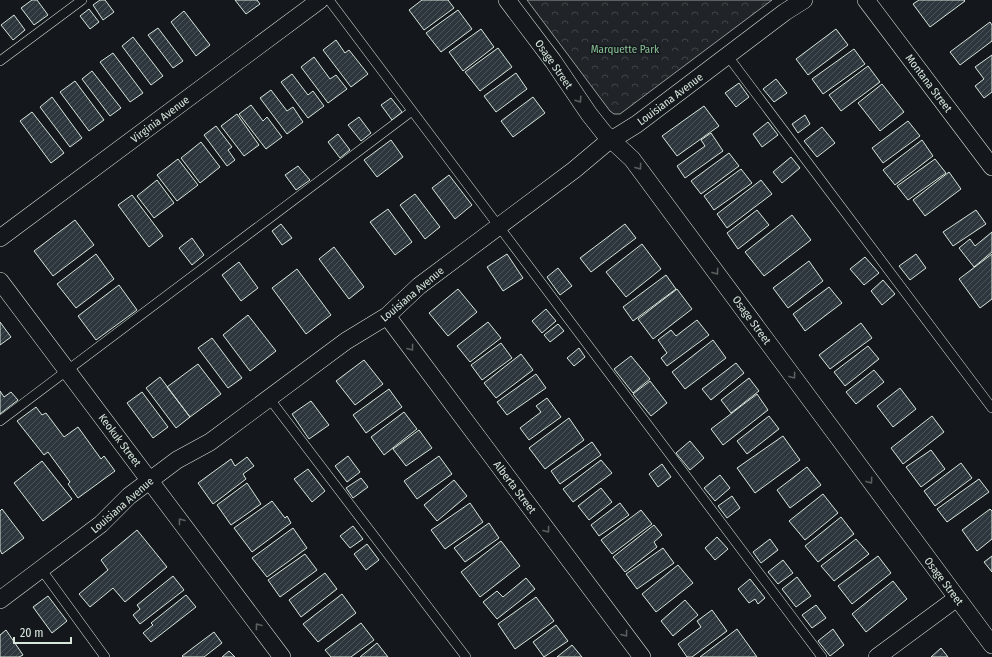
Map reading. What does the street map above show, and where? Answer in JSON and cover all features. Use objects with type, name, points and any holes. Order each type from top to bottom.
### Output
[{"type":"street","name":"Virginia Avenue","points":[[0,238],[320,0]]},
{"type":"street","name":"Osage Street","points":[[507,0],[553,61],[589,114],[632,159],[992,645]]},
{"type":"street","name":"Louisiana Avenue","points":[[0,600],[107,520],[129,496],[150,480],[183,456],[210,442],[346,341],[387,316],[419,286],[612,139],[637,124],[727,55],[804,0]]},
{"type":"street","name":"Montana Street","points":[[866,0],[992,166]]},
{"type":"street","name":"Keokuk Street","points":[[0,281],[282,657]]},
{"type":"street","name":"Alberta Street","points":[[387,316],[642,657]]},
{"type":"street","points":[[877,657],[956,598]]},
{"type":"lane","points":[[0,61],[82,0]]},
{"type":"lane","points":[[329,0],[822,657]]},
{"type":"lane","points":[[727,55],[992,408]]},
{"type":"lane","points":[[0,420],[412,111]]},
{"type":"lane","points":[[269,398],[466,657]]},
{"type":"lane","points":[[41,569],[105,657]]},
{"type":"green space","name":"Marquette Park","points":[[527,0],[772,0],[620,114],[614,114],[610,111]]},
{"type":"building","points":[[32,0],[37,0],[48,15],[34,25],[21,8]]},
{"type":"building","points":[[100,0],[105,0],[114,12],[103,20],[93,5]]},
{"type":"building","points":[[235,0],[257,0],[260,4],[246,14]]},
{"type":"building","points":[[422,0],[448,0],[454,8],[424,30],[409,10]]},
{"type":"building","points":[[919,0],[965,1],[930,27],[913,4]]},
{"type":"building","points":[[89,9],[99,22],[90,29],[80,16]]},
{"type":"building","points":[[458,10],[472,29],[441,52],[426,33]]},
{"type":"building","points":[[184,11],[210,45],[196,56],[171,22]]},
{"type":"building","points":[[14,15],[25,30],[13,40],[1,25]]},
{"type":"building","points":[[990,22],[992,25],[992,41],[960,65],[950,52]]},
{"type":"building","points":[[158,28],[183,61],[173,68],[148,35]]},
{"type":"building","points":[[481,29],[494,47],[463,71],[449,52]]},
{"type":"building","points":[[836,29],[848,45],[808,75],[796,59]]},
{"type":"building","points":[[133,37],[163,76],[151,85],[122,46]]},
{"type":"building","points":[[336,40],[345,53],[349,50],[368,74],[351,87],[323,50]]},
{"type":"building","points":[[498,48],[512,67],[480,91],[465,72]]},
{"type":"building","points":[[854,49],[865,64],[823,94],[812,79]]},
{"type":"building","points":[[113,53],[143,93],[130,102],[100,62]]},
{"type":"building","points":[[992,55],[992,92],[984,98],[975,86],[984,79],[975,67]]},
{"type":"building","points":[[314,57],[330,79],[336,75],[347,89],[328,103],[301,67]]},
{"type":"building","points":[[868,66],[880,82],[841,111],[829,95]]},
{"type":"building","points":[[92,71],[121,108],[110,116],[82,79]]},
{"type":"building","points":[[516,73],[527,89],[496,112],[484,96]]},
{"type":"building","points":[[292,74],[308,95],[313,91],[324,106],[308,118],[281,82]]},
{"type":"building","points":[[776,79],[787,93],[774,102],[763,89]]},
{"type":"building","points":[[75,81],[104,120],[89,131],[60,92]]},
{"type":"building","points":[[739,83],[749,97],[736,107],[725,93]]},
{"type":"building","points":[[882,84],[904,112],[880,131],[858,103]]},
{"type":"building","points":[[271,90],[287,111],[293,107],[303,122],[287,134],[260,98]]},
{"type":"building","points":[[52,97],[82,138],[70,147],[40,107]]},
{"type":"building","points":[[533,97],[545,113],[513,137],[501,121]]},
{"type":"building","points":[[391,98],[402,112],[392,120],[381,105]]},
{"type":"building","points":[[251,105],[263,121],[267,117],[282,137],[266,149],[239,114]]},
{"type":"building","points":[[704,106],[719,126],[677,156],[662,136]]},
{"type":"building","points":[[32,112],[64,153],[51,163],[20,121]]},
{"type":"building","points":[[237,114],[259,145],[244,156],[221,126]]},
{"type":"building","points":[[805,115],[810,124],[798,133],[792,124]]},
{"type":"building","points":[[359,117],[371,133],[361,141],[348,125]]},
{"type":"building","points":[[908,121],[920,136],[883,163],[872,148]]},
{"type":"building","points":[[768,122],[778,135],[762,147],[753,134]]},
{"type":"building","points":[[216,126],[232,147],[228,150],[235,160],[227,166],[204,135]]},
{"type":"building","points":[[822,127],[835,143],[817,157],[804,141]]},
{"type":"building","points":[[711,133],[723,151],[685,178],[677,166],[705,146],[701,140]]},
{"type":"building","points":[[338,134],[350,150],[340,158],[328,142]]},
{"type":"building","points":[[391,140],[403,157],[377,177],[364,160]]},
{"type":"building","points":[[922,140],[933,156],[895,185],[883,170]]},
{"type":"building","points":[[201,142],[220,167],[200,183],[181,158]]},
{"type":"building","points":[[729,153],[739,166],[701,194],[691,181]]},
{"type":"building","points":[[791,157],[800,168],[782,183],[773,172]]},
{"type":"building","points":[[178,159],[198,185],[177,201],[157,175]]},
{"type":"building","points":[[935,159],[946,173],[908,200],[897,186]]},
{"type":"building","points":[[298,166],[310,180],[296,190],[285,175]]},
{"type":"building","points":[[741,169],[752,183],[714,210],[704,196]]},
{"type":"building","points":[[949,172],[961,189],[925,216],[913,200]]},
{"type":"building","points":[[449,175],[472,205],[455,219],[432,188]]},
{"type":"building","points":[[157,180],[174,203],[154,218],[137,196]]},
{"type":"building","points":[[761,180],[772,194],[727,228],[717,214]]},
{"type":"building","points":[[415,194],[440,227],[425,239],[400,205]]},
{"type":"building","points":[[132,195],[163,236],[149,247],[118,205]]},
{"type":"building","points":[[388,209],[412,242],[395,255],[370,222]]},
{"type":"building","points":[[757,210],[769,225],[738,249],[727,233]]},
{"type":"building","points":[[976,210],[986,224],[953,246],[943,232]]},
{"type":"building","points":[[792,215],[811,240],[764,276],[745,252]]},
{"type":"building","points":[[75,220],[94,245],[53,276],[34,251]]},
{"type":"building","points":[[281,224],[292,238],[282,245],[272,231]]},
{"type":"building","points":[[625,224],[636,238],[591,272],[580,258]]},
{"type":"building","points":[[992,232],[992,252],[974,267],[959,248],[970,239],[975,246]]},
{"type":"building","points":[[192,238],[204,255],[192,265],[179,248]]},
{"type":"building","points":[[642,244],[661,269],[626,297],[606,272]]},
{"type":"building","points":[[334,247],[364,287],[349,299],[319,259]]},
{"type":"building","points":[[96,254],[114,279],[76,308],[57,284]]},
{"type":"building","points":[[507,254],[523,278],[503,291],[487,267]]},
{"type":"building","points":[[916,254],[926,268],[910,280],[899,266]]},
{"type":"building","points":[[992,254],[992,299],[980,308],[959,279]]},
{"type":"building","points":[[865,257],[879,273],[864,285],[850,269]]},
{"type":"building","points":[[809,261],[823,281],[788,308],[773,288]]},
{"type":"building","points":[[239,262],[258,288],[241,301],[222,275]]},
{"type":"building","points":[[558,268],[572,286],[560,295],[547,277]]},
{"type":"building","points":[[297,269],[331,315],[306,334],[272,288]]},
{"type":"building","points":[[666,275],[676,289],[633,321],[623,307]]},
{"type":"building","points":[[883,280],[895,294],[882,305],[871,291]]},
{"type":"building","points":[[119,285],[137,310],[96,340],[78,316]]},
{"type":"building","points":[[829,287],[842,303],[805,331],[793,314]]},
{"type":"building","points":[[458,289],[477,312],[448,336],[429,313]]},
{"type":"building","points":[[677,289],[692,309],[653,339],[638,319]]},
{"type":"building","points":[[546,309],[556,321],[542,333],[532,321]]},
{"type":"building","points":[[248,315],[276,351],[250,371],[223,335]]},
{"type":"building","points":[[697,320],[709,335],[667,366],[661,358],[667,353],[658,340],[671,330],[676,336]]},
{"type":"building","points":[[0,322],[11,337],[0,345]]},
{"type":"building","points":[[488,322],[501,338],[470,362],[457,346]]},
{"type":"building","points":[[861,323],[872,338],[830,369],[819,355]]},
{"type":"building","points":[[558,324],[564,331],[550,342],[544,335]]},
{"type":"building","points":[[212,338],[242,378],[228,388],[198,348]]},
{"type":"building","points":[[713,340],[726,358],[685,389],[672,372]]},
{"type":"building","points":[[501,343],[512,358],[482,380],[471,365]]},
{"type":"building","points":[[868,346],[879,359],[845,386],[834,372]]},
{"type":"building","points":[[579,348],[585,357],[574,366],[567,358]]},
{"type":"building","points":[[521,354],[533,370],[496,398],[484,383]]},
{"type":"building","points":[[631,356],[650,379],[633,393],[614,369]]},
{"type":"building","points":[[364,360],[383,384],[355,405],[336,381]]},
{"type":"building","points":[[736,363],[744,373],[711,400],[702,389]]},
{"type":"building","points":[[198,364],[221,394],[190,417],[167,387]]},
{"type":"building","points":[[874,370],[884,382],[856,404],[846,392]]},
{"type":"building","points":[[536,374],[546,388],[507,415],[497,402]]},
{"type":"building","points":[[160,377],[190,417],[176,428],[146,388]]},
{"type":"building","points":[[749,378],[759,391],[731,413],[721,400]]},
{"type":"building","points":[[650,381],[667,403],[651,416],[633,394]]},
{"type":"building","points":[[900,388],[916,409],[893,427],[877,406]]},
{"type":"building","points":[[389,389],[402,407],[366,433],[353,415]]},
{"type":"building","points":[[0,391],[4,397],[11,392],[18,400],[0,414]]},
{"type":"building","points":[[142,392],[168,427],[153,438],[127,403]]},
{"type":"building","points":[[757,394],[768,410],[723,445],[711,429]]},
{"type":"building","points":[[547,398],[561,417],[529,440],[520,428],[541,412],[536,406]]},
{"type":"building","points":[[311,401],[329,425],[309,439],[292,414]]},
{"type":"building","points":[[36,407],[42,415],[46,413],[64,437],[78,427],[101,459],[104,456],[115,471],[78,498],[68,484],[70,482],[48,452],[44,455],[17,421]]},
{"type":"building","points":[[404,412],[417,429],[384,455],[371,437]]},
{"type":"building","points":[[769,416],[779,429],[747,454],[737,441]]},
{"type":"building","points":[[932,416],[944,432],[903,464],[891,448]]},
{"type":"building","points":[[569,418],[584,440],[545,469],[529,448]]},
{"type":"building","points":[[419,430],[432,448],[406,466],[393,449]]},
{"type":"building","points":[[783,436],[800,460],[755,493],[737,468]]},
{"type":"building","points":[[690,441],[704,458],[690,470],[676,453]]},
{"type":"building","points":[[592,442],[601,455],[560,484],[551,471]]},
{"type":"building","points":[[931,450],[945,469],[921,487],[906,467]]},
{"type":"building","points":[[348,456],[360,472],[347,482],[335,466]]},
{"type":"building","points":[[439,456],[452,474],[417,499],[404,481]]},
{"type":"building","points":[[247,457],[254,466],[243,474],[246,479],[213,504],[198,483],[231,459],[235,466]]},
{"type":"building","points":[[601,460],[612,473],[573,502],[563,489]]},
{"type":"building","points":[[42,461],[72,499],[43,521],[14,483]]},
{"type":"building","points":[[961,463],[972,478],[935,506],[924,491]]},
{"type":"building","points":[[662,464],[671,477],[658,487],[649,474]]},
{"type":"building","points":[[807,467],[821,485],[790,508],[777,490]]},
{"type":"building","points":[[308,469],[325,491],[312,502],[294,479]]},
{"type":"building","points":[[720,475],[730,488],[715,501],[704,488]]},
{"type":"building","points":[[361,478],[368,487],[353,498],[346,488]]},
{"type":"building","points":[[979,479],[989,492],[947,522],[937,509]]},
{"type":"building","points":[[454,480],[467,496],[437,521],[424,505]]},
{"type":"building","points":[[247,483],[261,504],[231,525],[217,505]]},
{"type":"building","points":[[601,488],[612,502],[589,520],[578,506]]},
{"type":"building","points":[[823,494],[838,513],[805,540],[789,521]]},
{"type":"building","points":[[732,496],[740,508],[727,518],[718,506]]},
{"type":"building","points":[[272,501],[285,518],[287,516],[291,523],[252,552],[234,528]]},
{"type":"building","points":[[470,503],[483,522],[445,549],[431,530]]},
{"type":"building","points":[[620,503],[629,515],[599,536],[591,525]]},
{"type":"building","points":[[2,509],[24,538],[2,554],[0,550],[0,511]]},
{"type":"building","points":[[990,509],[992,511],[992,539],[977,551],[962,530]]},
{"type":"building","points":[[641,510],[652,524],[612,554],[601,540]]},
{"type":"building","points":[[841,517],[854,534],[818,562],[805,546]]},
{"type":"building","points":[[489,523],[499,538],[465,562],[454,548]]},
{"type":"building","points":[[654,525],[662,535],[654,542],[657,547],[625,572],[613,557]]},
{"type":"building","points":[[353,526],[363,539],[350,548],[340,536]]},
{"type":"building","points":[[293,528],[307,548],[267,577],[252,558]]},
{"type":"building","points":[[137,530],[167,567],[125,602],[113,588],[90,607],[79,594],[108,570],[101,560]]},
{"type":"building","points":[[717,537],[728,549],[715,560],[705,548]]},
{"type":"building","points":[[770,539],[778,550],[761,563],[753,552]]},
{"type":"building","points":[[856,539],[869,554],[834,581],[821,566]]},
{"type":"building","points":[[501,541],[520,566],[480,597],[461,572]]},
{"type":"building","points":[[367,544],[379,560],[366,570],[354,554]]},
{"type":"building","points":[[663,548],[674,563],[637,589],[626,574]]},
{"type":"building","points":[[305,554],[317,570],[280,597],[268,580]]},
{"type":"building","points":[[878,556],[891,573],[852,604],[838,586]]},
{"type":"building","points":[[992,556],[992,572],[984,562]]},
{"type":"building","points":[[783,560],[793,573],[778,584],[768,572]]},
{"type":"building","points":[[678,565],[693,583],[656,612],[642,594]]},
{"type":"building","points":[[325,573],[337,589],[301,617],[289,600]]},
{"type":"building","points":[[173,576],[184,590],[140,624],[133,615],[140,609],[137,605]]},
{"type":"building","points":[[797,577],[811,596],[796,607],[782,589]]},
{"type":"building","points":[[526,578],[535,589],[497,619],[483,602],[497,591],[503,597]]},
{"type":"building","points":[[750,579],[765,598],[758,604],[755,599],[749,603],[738,589]]},
{"type":"building","points":[[893,581],[907,599],[866,632],[852,614]]},
{"type":"building","points":[[342,594],[356,613],[318,642],[303,624]]},
{"type":"building","points":[[186,595],[196,607],[151,642],[143,633],[153,625],[151,623]]},
{"type":"building","points":[[48,596],[67,621],[52,633],[33,607]]},
{"type":"building","points":[[536,597],[554,621],[515,649],[498,624]]},
{"type":"building","points":[[685,600],[698,615],[673,636],[661,621]]},
{"type":"building","points":[[816,605],[826,618],[812,628],[802,615]]},
{"type":"building","points":[[712,610],[727,631],[692,657],[687,657],[678,644],[701,627],[697,621]]},
{"type":"building","points":[[361,623],[374,640],[351,657],[331,657],[325,650]]},
{"type":"building","points":[[556,625],[568,641],[544,657],[533,642]]},
{"type":"building","points":[[737,629],[757,657],[700,657]]},
{"type":"building","points":[[833,629],[844,645],[830,656],[818,641]]},
{"type":"building","points":[[6,630],[23,655],[19,657],[0,657],[0,635]]},
{"type":"building","points":[[214,632],[222,643],[204,657],[182,656]]},
{"type":"building","points":[[377,643],[388,657],[360,657]]},
{"type":"building","points":[[572,645],[582,657],[557,657]]},
{"type":"building","points":[[941,648],[948,657],[931,657]]},
{"type":"building","points":[[229,651],[235,657],[222,657]]}]
